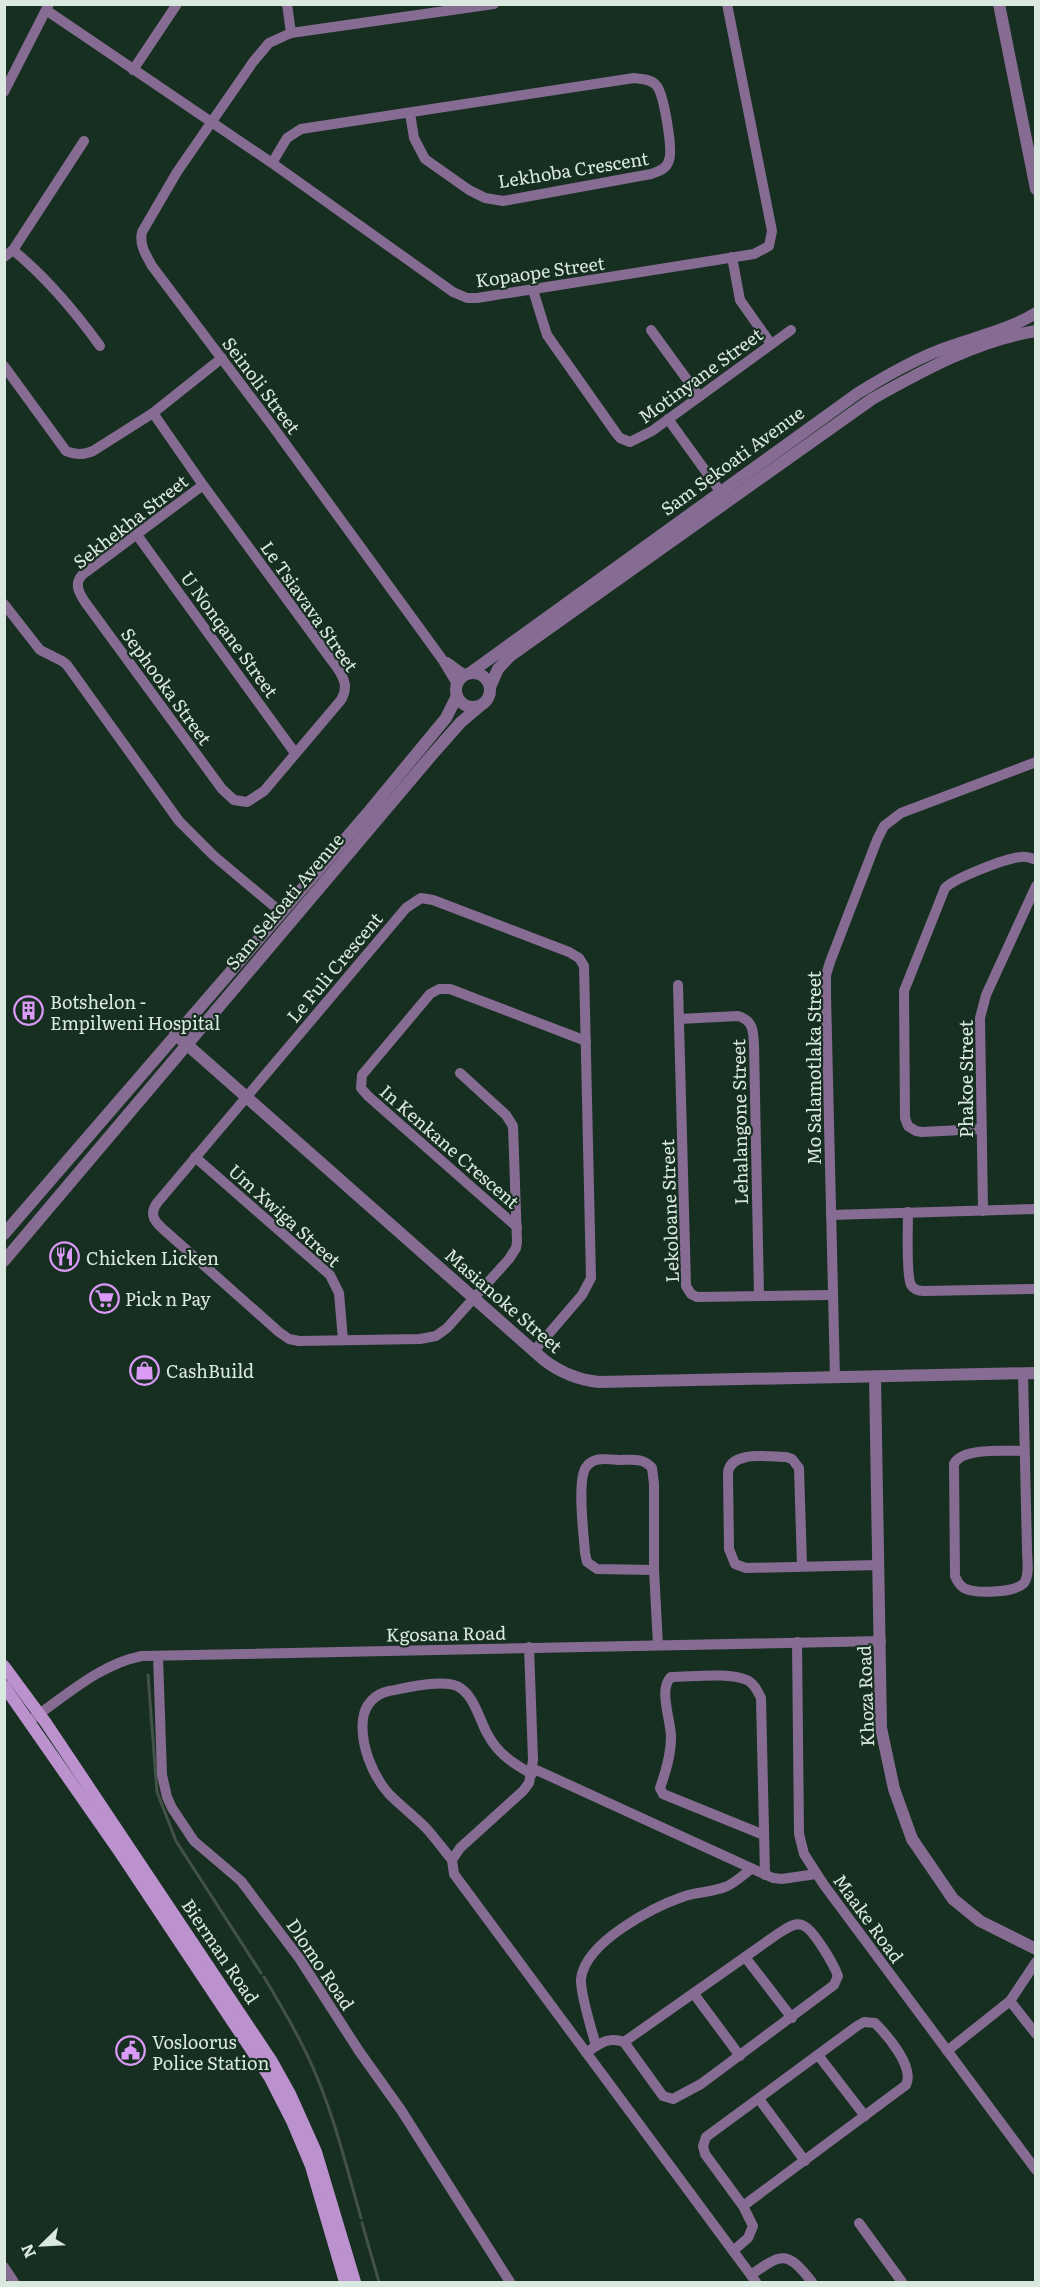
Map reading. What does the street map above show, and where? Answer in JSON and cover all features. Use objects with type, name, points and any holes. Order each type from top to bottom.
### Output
[{"type":"main road","name":"Bierman Road","points":[[4,1666],[132,1870],[270,2078],[311,2166],[345,2283]]},
{"type":"main road","points":[[4,1686],[35,1717]]},
{"type":"main road","name":"Bierman Road","points":[[35,1717],[276,2068],[316,2152],[355,2283]]},
{"type":"street","points":[[133,70],[177,4]]},
{"type":"street","points":[[287,4],[291,33]]},
{"type":"street","points":[[211,122],[261,51],[269,44],[291,33],[494,4]]},
{"type":"street","name":"Kopaope Street","points":[[47,7],[133,70],[272,163],[453,292],[467,298],[477,298],[732,257],[763,251],[771,243],[772,231],[727,4]]},
{"type":"street","points":[[999,4],[1032,149],[1035,189]]},
{"type":"street","points":[[4,92],[47,7]]},
{"type":"street","name":"Lekhoba Crescent","points":[[272,163],[287,138],[301,129],[634,78],[657,85],[661,94],[671,150],[669,161],[663,170],[651,174],[503,201],[485,198],[469,190],[425,159],[414,138],[410,113]]},
{"type":"street","name":"Seinoli Street","points":[[211,122],[177,172],[142,232],[140,238],[142,247],[152,266],[442,659],[462,682]]},
{"type":"street","points":[[84,141],[9,253],[39,271],[100,346]]},
{"type":"street","points":[[732,257],[740,300],[771,345]]},
{"type":"street","name":"Motinyane Street","points":[[533,290],[547,335],[620,438],[630,442],[638,440],[791,330]]},
{"type":"street","name":"Sam Sekoati Avenue","points":[[5,1232],[434,734],[449,713],[462,682],[720,491],[824,416],[882,378],[938,351],[1018,322],[1035,313]]},
{"type":"street","points":[[651,330],[699,396]]},
{"type":"street","name":"Sam Sekoati Avenue","points":[[490,687],[498,669],[510,656],[872,399],[900,383],[975,349],[1022,333],[1035,331]]},
{"type":"street","points":[[4,366],[60,443],[66,450],[75,454],[93,451],[153,413],[222,358]]},
{"type":"street","name":"Le Tsiavava Street","points":[[153,413],[202,485],[344,680],[346,690],[341,700],[258,796],[247,802],[240,802]]},
{"type":"street","points":[[668,419],[720,491]]},
{"type":"street","name":"Sekhekha Street","points":[[77,582],[82,575],[202,485]]},
{"type":"street","name":"U Nonqane Street","points":[[137,535],[295,753]]},
{"type":"street","name":"Sephooka Street","points":[[77,582],[79,592],[85,602],[222,789],[228,796],[240,802]]},
{"type":"street","points":[[4,604],[40,650],[67,665],[179,821],[214,856],[282,913]]},
{"type":"street","points":[[483,676],[490,687],[489,697],[479,707],[463,705],[462,682],[483,676]]},
{"type":"street","name":"Sam Sekoati Avenue","points":[[4,1261],[460,722],[479,707]]},
{"type":"street","name":"Mo Salamotlaka Street","points":[[835,1378],[826,975],[830,962],[881,831],[888,821],[901,813],[1035,762]]},
{"type":"street","points":[[981,1130],[922,1132],[908,1126],[905,1118],[904,991],[945,888],[957,879],[1012,858],[1024,856],[1035,860]]},
{"type":"street","name":"Phakoe Street","points":[[983,1211],[979,1025],[981,1009],[1035,886]]},
{"type":"street","name":"Le Fuli Crescent","points":[[460,1072],[506,1115],[513,1126],[517,1242],[514,1252],[447,1328],[436,1336],[420,1339],[299,1341],[284,1336],[157,1224],[153,1216],[153,1208],[406,908],[421,898],[470,913],[569,952],[579,958],[584,966],[591,1278],[582,1295],[534,1351]]},
{"type":"street","name":"Lekoloane Street","points":[[678,985],[686,1286],[691,1294],[698,1296],[832,1295]]},
{"type":"street","name":"In Kenkane Crescent","points":[[517,1227],[364,1091],[360,1083],[362,1075],[430,994],[439,989],[450,989],[586,1041]]},
{"type":"street","name":"Lehalangone Street","points":[[679,1019],[738,1016],[746,1019],[752,1025],[759,1295]]},
{"type":"street","name":"Masianoke Street","points":[[175,1034],[534,1351],[552,1366],[567,1374],[599,1382],[1029,1373]]},
{"type":"street","name":"Um Xwiga Street","points":[[195,1157],[330,1275],[339,1293],[344,1340]]},
{"type":"street","points":[[831,1215],[1035,1209]]},
{"type":"street","points":[[908,1212],[909,1273],[910,1284],[913,1288],[924,1292],[1035,1289]]},
{"type":"street","points":[[5,1232],[18,1245]]},
{"type":"street","points":[[1024,1451],[968,1453],[956,1460],[953,1476],[955,1571],[957,1581],[961,1586],[976,1591],[1000,1590],[1016,1588],[1024,1583],[1027,1571],[1024,1451],[1029,1373]]},
{"type":"street","name":"Khoza Road","points":[[875,1377],[883,1741],[899,1808],[912,1839],[939,1880],[962,1909],[1035,1949]]},
{"type":"street","points":[[802,1566],[800,1476],[795,1463],[786,1457],[733,1460],[728,1467],[729,1549],[732,1559],[740,1567],[879,1565]]},
{"type":"street","points":[[654,1570],[597,1569],[587,1562],[582,1482],[584,1470],[590,1463],[599,1460],[641,1460],[646,1461],[652,1468],[658,1645]]},
{"type":"street","name":"Kgosana Road","points":[[35,1717],[115,1663],[142,1656],[881,1641]]},
{"type":"street","name":"Maake Road","points":[[797,1642],[799,1834],[804,1854],[816,1874],[1035,2170]]},
{"type":"street","points":[[452,1860],[460,1848],[529,1783],[532,1771],[530,1647]]},
{"type":"street","name":"Dlomo Road","points":[[159,1656],[162,1775],[172,1808],[194,1841],[241,1881],[299,1958],[359,2051],[401,2110],[510,2283]]},
{"type":"street","points":[[764,1835],[663,1794],[660,1788],[669,1761],[671,1736],[664,1690],[666,1682],[671,1677],[726,1677],[748,1680],[761,1698],[765,1875]]},
{"type":"street","points":[[812,2283],[795,2262],[786,2258],[774,2259],[753,2279],[459,1882],[454,1874],[452,1860],[426,1828],[389,1793],[371,1765],[363,1733],[365,1711],[372,1700],[385,1692],[440,1684],[457,1687],[469,1697],[488,1736],[497,1748],[516,1765],[765,1875],[782,1879],[816,1874]]},
{"type":"street","points":[[596,2046],[581,1981],[584,1969],[596,1950],[611,1936],[648,1912],[685,1896],[726,1887],[751,1869]]},
{"type":"street","points":[[586,2053],[611,2038],[624,2042],[658,2090],[669,2099],[692,2090],[834,1985],[838,1980],[833,1964],[804,1926],[799,1924],[790,1927],[624,2042]]},
{"type":"street","points":[[745,1957],[792,2018]]},
{"type":"street","points":[[947,2051],[1010,2001],[1035,1962]]},
{"type":"street","points":[[694,1994],[740,2056]]},
{"type":"street","points":[[1010,2001],[1035,2034]]},
{"type":"street","points":[[733,2251],[748,2238],[753,2226],[743,2206],[703,2151],[703,2142],[706,2137],[864,2022],[875,2023],[904,2061],[908,2080],[906,2085],[743,2206]]},
{"type":"street","points":[[818,2055],[865,2116]]},
{"type":"street","points":[[759,2099],[805,2161]]},
{"type":"street","points":[[859,2223],[902,2283]]},
{"type":"street","points":[[4,2267],[14,2283]]},
{"type":"waterway","points":[[148,1675],[157,1792],[176,1841],[261,1973]]},
{"type":"waterway","points":[[264,1977],[300,2039],[326,2099],[361,2218]]},
{"type":"waterway","points":[[362,2223],[379,2282]]},
{"type":"place","name":"Botshelon - Empilweni Hospital","points":[[29,1011]]},
{"type":"place","name":"Chicken Licken","points":[[65,1257]]},
{"type":"place","name":"Pick n Pay","points":[[104,1298]]},
{"type":"place","name":"CashBuild","points":[[145,1370]]},
{"type":"place","name":"Vosloorus Police Station","points":[[131,2051]]}]
